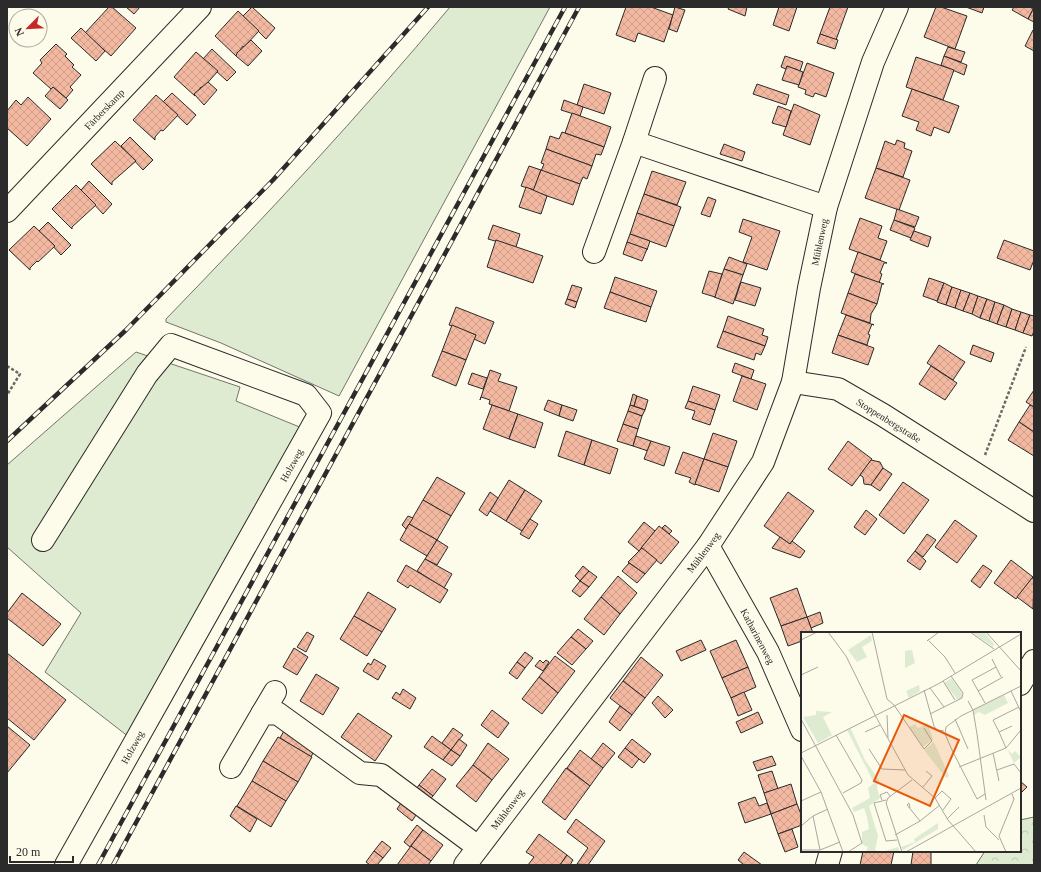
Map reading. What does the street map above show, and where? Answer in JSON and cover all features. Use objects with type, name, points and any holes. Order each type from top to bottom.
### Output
[{"type":"street","name":"Färberskamp","points":[[7,211],[200,7]]},
{"type":"street","name":"Mühlenweg","points":[[464,865],[708,546],[763,462],[794,382],[809,288],[826,207],[873,62],[897,7]]},
{"type":"street","points":[[594,252],[634,142],[655,78]]},
{"type":"street","name":"Mühlenweg","points":[[634,142],[826,207]]},
{"type":"street","name":"Holzweg","points":[[43,540],[147,374],[171,345],[306,395],[320,413],[66,865]]},
{"type":"street","name":"Stoppenbergstraße","points":[[794,382],[838,390],[883,415],[1034,511]]},
{"type":"street","name":"Katharinenweg","points":[[708,546],[768,652],[801,728]]},
{"type":"street","points":[[1021,682],[1034,661]]},
{"type":"street","points":[[231,767],[275,692]]},
{"type":"street","points":[[262,714],[277,713],[360,773],[381,775],[478,847]]},
{"type":"street","points":[[826,865],[831,852]]},
{"type":"path","points":[[978,476],[1026,347]]},
{"type":"path","points":[[7,366],[20,374],[7,395]]},
{"type":"green space","points":[[450,7],[550,7],[339,396],[221,343],[166,322],[166,319],[239,243],[346,127]]},
{"type":"green space","points":[[136,352],[240,387],[236,401],[302,428],[129,737],[45,672],[81,613],[7,547],[7,465]]},
{"type":"green space","points":[[1034,817],[1034,865],[976,865],[984,852],[1021,852],[1021,820]]},
{"type":"building","points":[[109,7],[112,7],[136,28],[111,56],[85,33]]},
{"type":"building","points":[[126,7],[140,7],[134,14]]},
{"type":"building","points":[[252,7],[275,28],[266,39],[243,16]]},
{"type":"building","points":[[626,7],[651,7],[673,15],[664,42],[638,33],[635,42],[616,35]]},
{"type":"building","points":[[675,7],[685,10],[677,32],[669,29]]},
{"type":"building","points":[[729,7],[747,7],[745,16],[728,9]]},
{"type":"building","points":[[779,7],[797,7],[789,31],[773,25]]},
{"type":"building","points":[[830,7],[848,7],[836,40],[820,34]]},
{"type":"building","points":[[936,7],[941,7],[967,16],[955,49],[924,37]]},
{"type":"building","points":[[966,7],[984,7],[982,13]]},
{"type":"building","points":[[1014,7],[1030,7],[1033,9],[1028,19],[1012,10]]},
{"type":"building","points":[[1034,8],[1034,22],[1028,19]]},
{"type":"building","points":[[238,11],[259,31],[244,47],[243,46],[236,56],[215,36]]},
{"type":"building","points":[[81,28],[105,51],[96,61],[71,38]]},
{"type":"building","points":[[1033,30],[1034,31],[1034,51],[1025,46]]},
{"type":"building","points":[[820,34],[838,40],[835,49],[817,43]]},
{"type":"building","points":[[251,40],[262,51],[248,66],[236,56],[237,53]]},
{"type":"building","points":[[56,44],[67,54],[65,56],[74,65],[72,67],[81,75],[70,87],[73,90],[66,98],[53,87],[51,89],[33,73],[42,63],[40,60]]},
{"type":"building","points":[[948,47],[965,52],[961,62],[944,56]]},
{"type":"building","points":[[212,49],[236,72],[227,81],[203,59]]},
{"type":"building","points":[[196,52],[218,71],[203,88],[201,87],[195,96],[174,77]]},
{"type":"building","points":[[785,56],[803,62],[800,71],[787,66],[786,69],[781,67]]},
{"type":"building","points":[[944,56],[967,65],[964,75],[941,65]]},
{"type":"building","points":[[916,57],[954,70],[943,100],[906,87]]},
{"type":"building","points":[[807,63],[834,73],[826,97],[815,93],[813,97],[805,94],[806,90],[798,87]]},
{"type":"building","points":[[787,66],[803,72],[799,85],[782,80]]},
{"type":"building","points":[[208,82],[217,90],[204,105],[194,94]]},
{"type":"building","points":[[584,84],[611,93],[604,114],[577,105]]},
{"type":"building","points":[[757,84],[789,95],[786,105],[753,94]]},
{"type":"building","points":[[53,87],[68,100],[60,109],[45,96]]},
{"type":"building","points":[[912,89],[959,106],[949,133],[934,127],[931,136],[916,130],[919,122],[902,116]]},
{"type":"building","points":[[172,93],[196,115],[187,125],[163,102]]},
{"type":"building","points":[[156,95],[178,115],[163,131],[161,130],[155,137],[155,140],[133,120]]},
{"type":"building","points":[[28,97],[51,119],[27,146],[7,128],[7,111],[16,100],[21,105]]},
{"type":"building","points":[[564,100],[583,107],[580,116],[561,110]]},
{"type":"building","points":[[794,104],[820,115],[810,145],[783,135]]},
{"type":"building","points":[[778,106],[791,111],[786,127],[772,123]]},
{"type":"building","points":[[572,113],[611,127],[604,147],[565,133]]},
{"type":"building","points":[[562,132],[604,147],[601,155],[596,154],[592,166],[546,149],[550,136],[559,139]]},
{"type":"building","points":[[130,137],[153,160],[143,170],[121,146]]},
{"type":"building","points":[[897,140],[905,143],[904,148],[912,151],[903,177],[876,168],[885,141],[895,145]]},
{"type":"building","points":[[115,141],[136,161],[112,182],[112,185],[91,164]]},
{"type":"building","points":[[724,144],[745,152],[742,161],[720,154]]},
{"type":"building","points":[[546,149],[592,166],[587,179],[583,177],[580,184],[541,171],[544,164],[541,163]]},
{"type":"building","points":[[529,166],[541,170],[534,190],[521,186]]},
{"type":"building","points":[[876,168],[910,180],[899,210],[865,198]]},
{"type":"building","points":[[541,170],[580,184],[573,205],[533,191]]},
{"type":"building","points":[[652,171],[686,182],[677,205],[644,194]]},
{"type":"building","points":[[89,181],[112,204],[103,214],[81,190]]},
{"type":"building","points":[[76,185],[96,205],[72,227],[72,229],[52,209]]},
{"type":"building","points":[[526,187],[547,196],[541,214],[519,207]]},
{"type":"building","points":[[644,194],[681,207],[674,226],[637,213]]},
{"type":"building","points":[[708,197],[716,200],[710,217],[701,214]]},
{"type":"building","points":[[897,209],[919,217],[915,227],[894,220]]},
{"type":"building","points":[[637,213],[674,226],[666,247],[630,234]]},
{"type":"building","points":[[860,218],[882,226],[878,238],[887,241],[880,260],[849,249]]},
{"type":"building","points":[[743,219],[780,231],[767,270],[743,262],[752,237],[739,232]]},
{"type":"building","points":[[894,220],[915,228],[911,238],[890,230]]},
{"type":"building","points":[[48,222],[71,245],[61,255],[39,231]]},
{"type":"building","points":[[493,225],[520,234],[516,247],[488,239]]},
{"type":"building","points":[[34,226],[55,246],[38,262],[37,261],[30,268],[30,270],[9,250]]},
{"type":"building","points":[[914,231],[931,237],[928,247],[910,240]]},
{"type":"building","points":[[630,234],[650,241],[647,250],[627,242]]},
{"type":"building","points":[[496,240],[543,256],[533,283],[487,267]]},
{"type":"building","points":[[1004,240],[1034,251],[1034,260],[1030,270],[997,258]]},
{"type":"building","points":[[627,242],[647,249],[642,261],[623,254]]},
{"type":"building","points":[[858,252],[887,263],[884,263],[880,273],[882,274],[879,283],[851,272]]},
{"type":"building","points":[[729,257],[747,264],[743,275],[724,269]]},
{"type":"building","points":[[724,269],[743,275],[733,304],[714,297]]},
{"type":"building","points":[[709,271],[722,274],[715,297],[702,293]]},
{"type":"building","points":[[855,274],[884,284],[882,284],[877,304],[848,293]]},
{"type":"building","points":[[615,277],[657,291],[651,307],[610,292]]},
{"type":"building","points":[[929,278],[944,283],[937,301],[923,296]]},
{"type":"building","points":[[741,282],[761,288],[755,306],[735,300]]},
{"type":"building","points":[[944,283],[952,287],[946,305],[937,302]]},
{"type":"building","points":[[572,285],[582,288],[577,302],[567,299]]},
{"type":"building","points":[[952,287],[961,290],[955,308],[946,305]]},
{"type":"building","points":[[961,290],[970,293],[963,311],[955,308]]},
{"type":"building","points":[[610,292],[651,307],[646,322],[604,308]]},
{"type":"building","points":[[848,293],[877,304],[871,314],[870,323],[841,313]]},
{"type":"building","points":[[970,293],[978,296],[972,314],[963,311]]},
{"type":"building","points":[[978,296],[987,299],[980,318],[972,314]]},
{"type":"building","points":[[567,299],[577,302],[575,308],[565,304]]},
{"type":"building","points":[[987,299],[995,302],[989,321],[980,318]]},
{"type":"building","points":[[995,302],[1004,305],[997,324],[989,321]]},
{"type":"building","points":[[1004,305],[1012,309],[1006,327],[997,324]]},
{"type":"building","points":[[456,307],[494,322],[485,344],[474,339],[476,335],[449,325]]},
{"type":"building","points":[[1012,309],[1021,312],[1015,330],[1006,327]]},
{"type":"building","points":[[1021,312],[1030,315],[1023,333],[1015,330]]},
{"type":"building","points":[[846,315],[872,324],[868,334],[870,335],[867,345],[838,335]]},
{"type":"building","points":[[1030,315],[1034,316],[1034,331],[1032,336],[1023,333]]},
{"type":"building","points":[[728,316],[764,329],[762,335],[768,337],[765,346],[723,331]]},
{"type":"building","points":[[452,325],[476,335],[466,360],[442,351]]},
{"type":"building","points":[[723,331],[765,346],[761,355],[756,353],[754,360],[717,347]]},
{"type":"building","points":[[838,335],[874,348],[868,365],[832,353]]},
{"type":"building","points":[[939,345],[965,362],[953,380],[927,363]]},
{"type":"building","points":[[973,345],[994,353],[991,362],[970,354]]},
{"type":"building","points":[[442,351],[466,360],[456,386],[432,376]]},
{"type":"building","points":[[735,363],[754,370],[751,379],[732,372]]},
{"type":"building","points":[[931,366],[957,383],[945,400],[919,384]]},
{"type":"building","points":[[490,370],[501,374],[498,381],[517,387],[509,411],[489,404],[490,400],[481,397]]},
{"type":"building","points":[[472,373],[487,378],[483,389],[468,384]]},
{"type":"building","points":[[742,376],[766,384],[757,410],[733,401]]},
{"type":"building","points":[[693,386],[720,395],[715,410],[688,401]]},
{"type":"building","points":[[1034,390],[1034,407],[1026,402]]},
{"type":"building","points":[[633,394],[637,396],[634,406],[630,405]]},
{"type":"building","points":[[637,396],[648,400],[645,410],[634,406]]},
{"type":"building","points":[[548,400],[562,405],[559,416],[544,410]]},
{"type":"building","points":[[688,401],[715,410],[710,425],[692,419],[695,411],[685,408]]},
{"type":"building","points":[[492,405],[518,414],[509,439],[483,429]]},
{"type":"building","points":[[562,405],[577,410],[573,421],[559,416]]},
{"type":"building","points":[[630,405],[645,410],[642,416],[628,411]]},
{"type":"building","points":[[1030,405],[1034,407],[1034,432],[1019,422]]},
{"type":"building","points":[[628,411],[642,416],[638,429],[623,424]]},
{"type":"building","points":[[518,414],[543,423],[535,448],[509,439]]},
{"type":"building","points":[[1019,422],[1034,432],[1034,456],[1008,440]]},
{"type":"building","points":[[623,424],[638,429],[633,446],[617,441]]},
{"type":"building","points":[[566,431],[592,440],[584,465],[558,456]]},
{"type":"building","points":[[713,433],[737,441],[728,467],[704,459]]},
{"type":"building","points":[[636,436],[651,441],[648,451],[633,446]]},
{"type":"building","points":[[592,440],[618,449],[610,474],[584,465]]},
{"type":"building","points":[[651,441],[670,447],[664,466],[644,459]]},
{"type":"building","points":[[848,441],[872,459],[852,486],[828,469]]},
{"type":"building","points":[[683,452],[704,459],[695,485],[689,482],[691,478],[675,473]]},
{"type":"building","points":[[704,459],[728,467],[719,492],[695,484]]},
{"type":"building","points":[[871,460],[880,462],[883,468],[871,485],[864,484],[863,477],[860,475]]},
{"type":"building","points":[[883,468],[892,474],[880,491],[871,485]]},
{"type":"building","points":[[437,477],[465,493],[451,516],[423,500]]},
{"type":"building","points":[[509,480],[525,490],[506,521],[490,511]]},
{"type":"building","points":[[903,482],[929,500],[904,534],[879,515]]},
{"type":"building","points":[[525,490],[542,501],[522,531],[506,521]]},
{"type":"building","points":[[490,492],[498,498],[487,516],[479,510]]},
{"type":"building","points":[[788,492],[814,511],[790,544],[764,526]]},
{"type":"building","points":[[423,500],[451,516],[437,540],[409,524]]},
{"type":"building","points":[[866,510],[877,519],[865,535],[854,527]]},
{"type":"building","points":[[408,516],[413,518],[406,529],[402,525]]},
{"type":"building","points":[[530,519],[538,524],[529,539],[520,534]]},
{"type":"building","points":[[955,520],[977,536],[957,563],[935,547]]},
{"type":"building","points":[[644,522],[655,531],[639,551],[628,542]]},
{"type":"building","points":[[409,524],[437,540],[427,556],[400,540]]},
{"type":"building","points":[[665,525],[672,531],[669,534],[662,528]]},
{"type":"building","points":[[659,526],[679,542],[661,564],[641,548]]},
{"type":"building","points":[[927,534],[936,540],[923,557],[915,551]]},
{"type":"building","points":[[780,537],[790,544],[792,541],[805,551],[800,558],[772,548]]},
{"type":"building","points":[[437,540],[448,547],[437,565],[425,559]]},
{"type":"building","points":[[642,548],[657,560],[645,574],[628,562]]},
{"type":"building","points":[[915,551],[926,561],[920,570],[907,561]]},
{"type":"building","points":[[425,559],[452,574],[444,588],[417,571]]},
{"type":"building","points":[[1011,560],[1033,577],[1016,599],[994,583]]},
{"type":"building","points":[[629,563],[645,574],[637,583],[622,571]]},
{"type":"building","points":[[406,565],[448,590],[440,603],[410,585],[408,588],[397,581]]},
{"type":"building","points":[[983,565],[992,571],[980,588],[971,581]]},
{"type":"building","points":[[583,566],[589,571],[580,581],[575,576]]},
{"type":"building","points":[[589,571],[597,577],[589,587],[580,581]]},
{"type":"building","points":[[618,576],[637,593],[620,614],[601,597]]},
{"type":"building","points":[[1032,578],[1034,579],[1033,609],[1017,597]]},
{"type":"building","points":[[580,581],[589,587],[580,597],[572,591]]},
{"type":"building","points":[[797,588],[807,617],[781,626],[770,598]]},
{"type":"building","points":[[368,592],[396,609],[382,632],[354,616]]},
{"type":"building","points":[[22,593],[61,624],[43,646],[7,618],[7,613]]},
{"type":"building","points":[[601,597],[620,614],[604,635],[584,619]]},
{"type":"building","points":[[820,612],[823,623],[811,628],[807,617]]},
{"type":"building","points":[[354,616],[382,632],[367,656],[340,639]]},
{"type":"building","points":[[807,617],[813,632],[801,632],[801,641],[788,646],[781,626]]},
{"type":"building","points":[[578,629],[593,641],[586,649],[571,637]]},
{"type":"building","points":[[307,632],[314,636],[306,652],[297,647]]},
{"type":"building","points":[[571,637],[586,649],[572,665],[557,653]]},
{"type":"building","points":[[701,640],[706,650],[681,661],[676,651]]},
{"type":"building","points":[[736,640],[748,667],[722,678],[710,651]]},
{"type":"building","points":[[294,648],[308,657],[297,675],[283,667]]},
{"type":"building","points":[[525,652],[533,658],[525,668],[517,662]]},
{"type":"building","points":[[7,653],[66,700],[34,740],[7,718]]},
{"type":"building","points":[[555,656],[575,671],[558,693],[539,677]]},
{"type":"building","points":[[641,657],[663,675],[645,698],[623,681]]},
{"type":"building","points":[[374,659],[386,666],[378,680],[363,671],[368,663],[371,665]]},
{"type":"building","points":[[540,660],[543,663],[546,660],[549,662],[543,671],[535,666]]},
{"type":"building","points":[[517,662],[525,668],[517,679],[509,673]]},
{"type":"building","points":[[748,667],[756,687],[731,698],[722,678]]},
{"type":"building","points":[[316,674],[339,688],[323,715],[300,701]]},
{"type":"building","points":[[539,677],[558,693],[542,714],[522,699]]},
{"type":"building","points":[[623,681],[645,698],[632,715],[610,698]]},
{"type":"building","points":[[403,689],[416,698],[410,709],[392,698],[396,692],[400,695]]},
{"type":"building","points":[[744,692],[752,710],[738,716],[731,698]]},
{"type":"building","points":[[658,696],[673,710],[665,718],[652,703]]},
{"type":"building","points":[[620,706],[632,715],[620,731],[609,722]]},
{"type":"building","points":[[492,710],[509,723],[498,738],[481,725]]},
{"type":"building","points":[[758,712],[763,723],[741,733],[736,722]]},
{"type":"building","points":[[358,713],[392,736],[375,761],[341,737]]},
{"type":"building","points":[[7,726],[30,745],[7,773]]},
{"type":"building","points":[[453,728],[463,735],[451,750],[442,743]]},
{"type":"building","points":[[285,729],[315,749],[311,757],[280,738]]},
{"type":"building","points":[[432,736],[451,750],[443,760],[424,747]]},
{"type":"building","points":[[278,737],[312,757],[298,782],[263,761]]},
{"type":"building","points":[[459,739],[467,745],[460,756],[451,750]]},
{"type":"building","points":[[632,739],[651,754],[644,763],[625,748]]},
{"type":"building","points":[[488,743],[509,759],[492,780],[473,765]]},
{"type":"building","points":[[603,743],[615,753],[603,768],[591,759]]},
{"type":"building","points":[[625,748],[639,759],[632,768],[618,757]]},
{"type":"building","points":[[451,750],[460,756],[452,766],[443,760]]},
{"type":"building","points":[[580,750],[603,768],[590,786],[567,768]]},
{"type":"building","points":[[772,756],[776,765],[757,771],[753,762]]},
{"type":"building","points":[[263,761],[298,782],[286,801],[252,781]]},
{"type":"building","points":[[473,765],[492,780],[476,802],[456,786]]},
{"type":"building","points":[[566,768],[590,786],[565,820],[542,802]]},
{"type":"building","points":[[432,769],[446,779],[433,796],[419,785]]},
{"type":"building","points":[[772,771],[778,789],[764,793],[758,775]]},
{"type":"building","points":[[252,781],[286,801],[271,827],[237,806]]},
{"type":"building","points":[[1021,782],[1027,787],[1021,793]]},
{"type":"building","points":[[791,784],[797,804],[771,814],[764,793]]},
{"type":"building","points":[[419,785],[433,796],[427,803],[414,792]]},
{"type":"building","points":[[755,797],[759,806],[767,803],[771,814],[745,823],[738,803]]},
{"type":"building","points":[[403,800],[418,812],[412,821],[397,809]]},
{"type":"building","points":[[797,804],[801,814],[801,825],[778,834],[771,814]]},
{"type":"building","points":[[236,806],[257,819],[250,832],[230,816]]},
{"type":"building","points":[[576,819],[605,841],[588,865],[577,864],[588,848],[567,832]]},
{"type":"building","points":[[417,825],[423,830],[410,847],[404,842]]},
{"type":"building","points":[[792,829],[798,847],[785,852],[778,834]]},
{"type":"building","points":[[423,830],[443,845],[431,861],[411,846]]},
{"type":"building","points":[[539,834],[567,855],[560,865],[528,865],[534,857],[526,852]]},
{"type":"building","points":[[382,841],[391,848],[383,858],[374,851]]},
{"type":"building","points":[[411,846],[431,861],[428,865],[397,865]]},
{"type":"building","points":[[374,851],[383,858],[377,865],[370,865],[366,862]]},
{"type":"building","points":[[744,852],[762,865],[744,865],[738,860]]},
{"type":"building","points":[[863,852],[894,852],[891,865],[860,865]]},
{"type":"building","points":[[913,852],[931,852],[931,865],[911,865]]},
{"type":"building","points":[[567,855],[573,860],[570,865],[560,865]]},
{"type":"railway","points":[[7,441],[126,330],[273,180],[428,7]]},
{"type":"railway","points":[[98,865],[565,7]]},
{"type":"railway","points":[[113,865],[579,7]]}]
